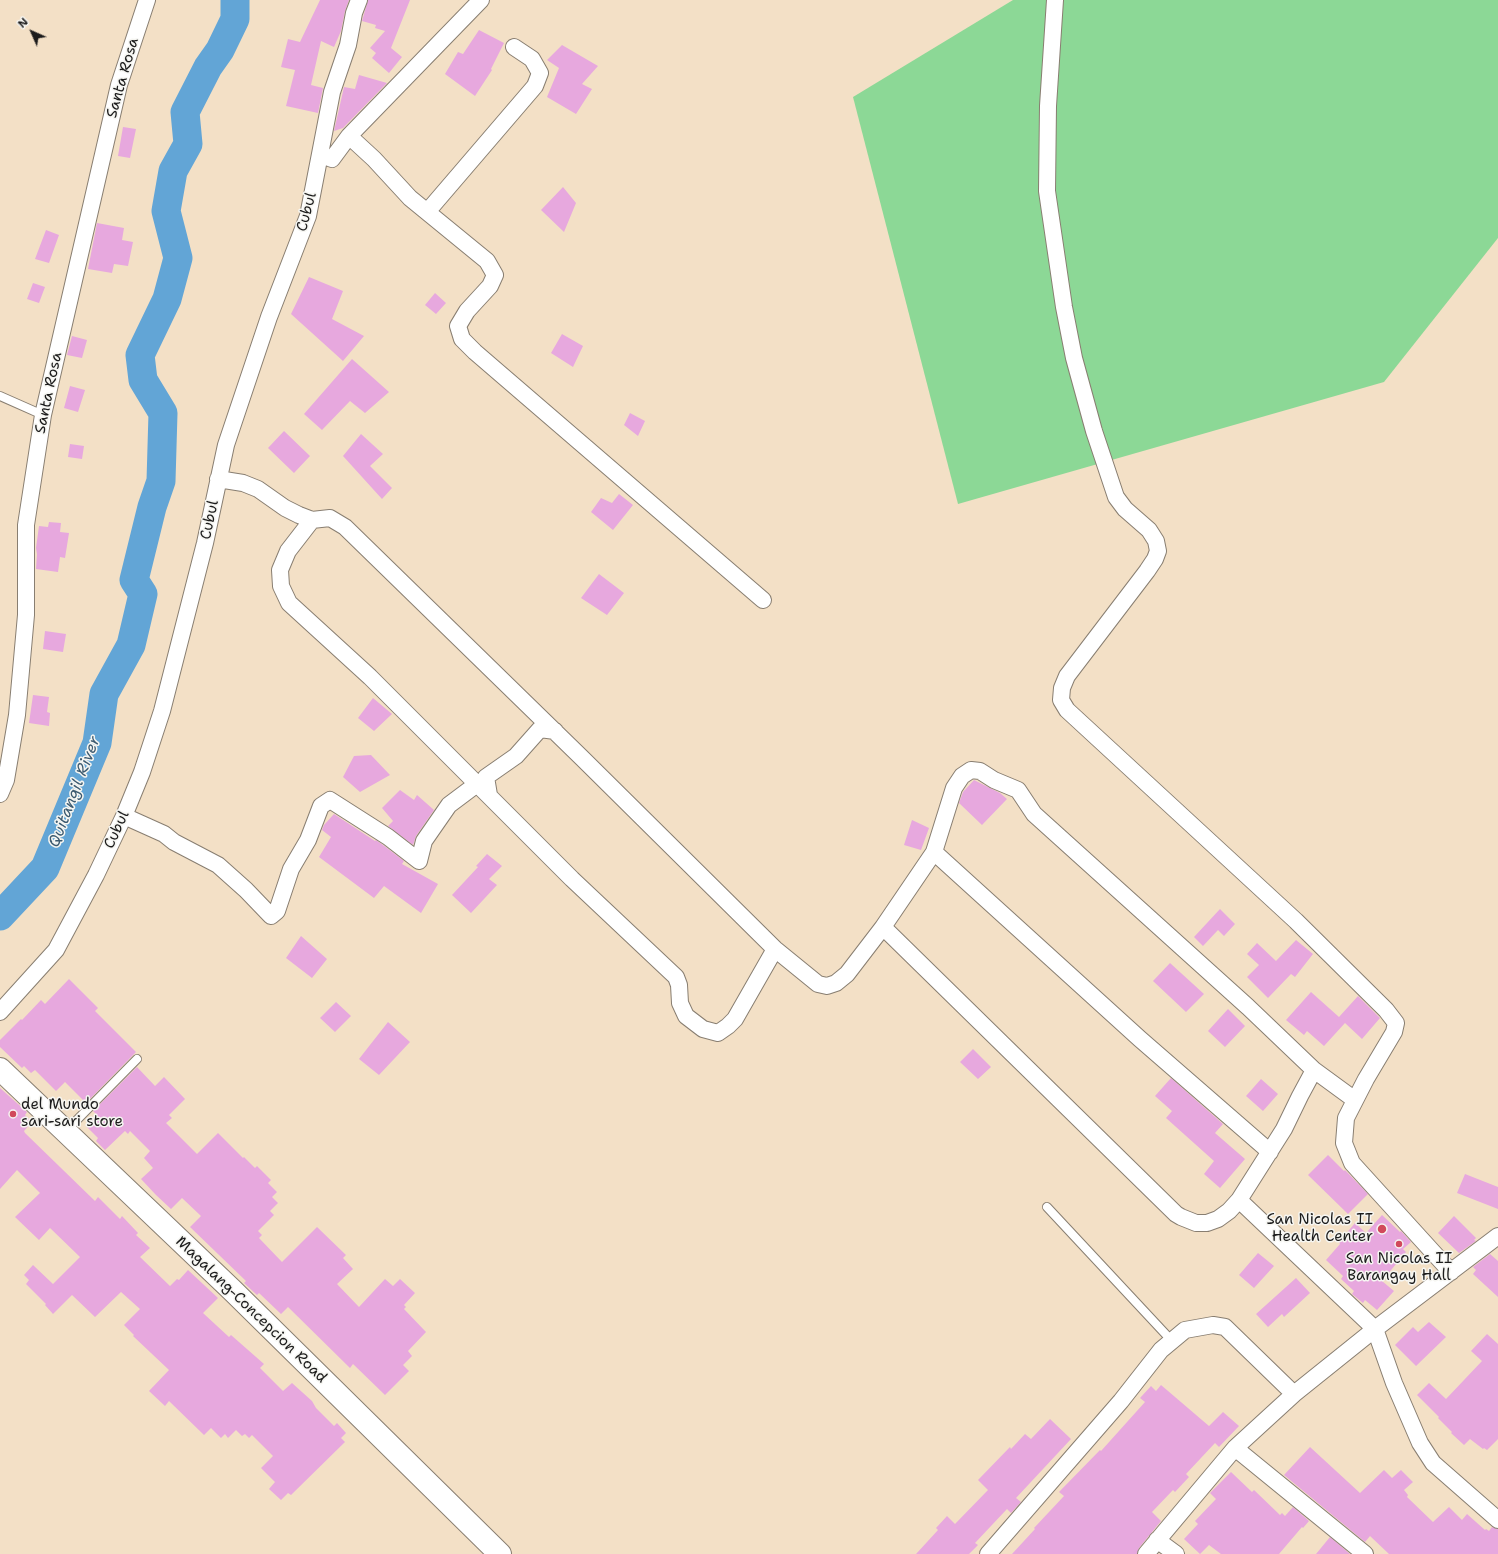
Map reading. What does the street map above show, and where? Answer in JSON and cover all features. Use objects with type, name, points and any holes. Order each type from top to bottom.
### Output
[{"type":"main road","name":"Magalang-Concepcion Road","points":[[0,1069],[232,1290],[500,1554]]},
{"type":"street","name":"Santa Rosa","points":[[0,794],[6,780],[17,715],[26,615],[26,525],[43,415],[119,85],[147,0]]},
{"type":"street","name":"Cubul","points":[[0,1012],[56,950],[96,875],[124,816],[142,772],[162,711],[205,544],[226,445],[269,317],[308,216],[332,92],[348,45],[354,13],[359,0]]},
{"type":"street","points":[[320,154],[332,159],[349,136],[481,0]]},
{"type":"street","points":[[1055,0],[1048,106],[1047,191],[1064,307],[1074,358],[1094,431],[1116,497],[1125,509],[1149,530],[1156,541],[1158,551],[1147,572],[1067,676],[1062,688],[1061,700],[1067,710],[1296,921],[1386,1010],[1396,1023],[1394,1032],[1346,1118],[1344,1127],[1344,1142],[1352,1163],[1451,1272]]},
{"type":"street","points":[[428,212],[535,86],[540,73],[532,59],[514,47]]},
{"type":"street","points":[[349,136],[374,159],[410,198],[487,261],[495,275],[490,286],[467,311],[458,326],[462,339],[475,352],[763,600]]},
{"type":"street","points":[[218,479],[243,483],[258,489],[285,508],[299,515],[312,520],[330,518],[344,527],[555,731],[775,949],[818,984],[828,986],[836,983],[847,974],[883,927],[934,852],[954,788],[962,776],[971,770],[980,771],[994,780],[1018,790],[1034,814],[1248,1007],[1314,1070],[1355,1100]]},
{"type":"street","points":[[312,520],[288,550],[280,570],[281,586],[289,603],[370,677],[572,879],[676,977],[679,985],[680,1003],[686,1016],[703,1029],[718,1032],[728,1026],[735,1019],[775,949]]},
{"type":"street","points":[[489,796],[486,777],[516,756],[540,729],[555,731]]},
{"type":"street","points":[[124,816],[164,834],[174,842],[218,865],[246,890],[271,916],[277,911],[291,869],[308,840],[321,806],[330,800],[388,837],[419,861],[424,841],[449,805],[477,784]]},
{"type":"street","points":[[934,852],[1134,1034],[1270,1152]]},
{"type":"street","points":[[883,927],[1176,1214],[1196,1223],[1207,1223],[1218,1219],[1229,1211],[1239,1200],[1284,1129],[1314,1070]]},
{"type":"street","points":[[1239,1200],[1375,1329],[1394,1383],[1420,1443],[1433,1463],[1498,1520]]},
{"type":"street","points":[[1146,1554],[1234,1448],[1294,1394],[1375,1329],[1498,1236]]},
{"type":"street","points":[[988,1554],[1121,1401],[1161,1350],[1184,1330],[1213,1325],[1225,1327],[1294,1394]]},
{"type":"street","points":[[1234,1448],[1365,1554]]},
{"type":"street","points":[[1158,1540],[1176,1554]]},
{"type":"lane","points":[[0,396],[43,415]]},
{"type":"lane","points":[[65,1132],[137,1059]]},
{"type":"lane","points":[[1047,1207],[1172,1341]]},
{"type":"green space","points":[[1013,0],[1498,0],[1498,238],[1384,382],[958,504],[853,97]]},
{"type":"building","points":[[320,0],[349,0],[341,31],[334,47],[321,41],[311,85],[323,88],[318,113],[286,106],[295,70],[281,67],[288,39],[300,42]]},
{"type":"building","points":[[368,0],[410,0],[391,48],[402,57],[389,73],[372,58],[376,53],[370,48],[385,31],[375,28],[376,25],[362,21]]},
{"type":"building","points":[[479,30],[504,43],[491,69],[492,70],[475,96],[445,74],[458,52],[463,54]]},
{"type":"building","points":[[562,45],[598,66],[582,84],[592,89],[576,114],[547,97],[559,68],[547,60]]},
{"type":"building","points":[[359,75],[387,83],[343,128],[334,131],[344,87],[355,89]]},
{"type":"building","points":[[123,127],[136,129],[130,158],[118,156]]},
{"type":"building","points":[[563,187],[576,203],[564,232],[541,210]]},
{"type":"building","points":[[97,223],[124,228],[122,240],[133,242],[128,266],[114,264],[112,273],[88,269]]},
{"type":"building","points":[[46,230],[59,235],[49,263],[35,259]]},
{"type":"building","points":[[309,277],[343,291],[332,319],[364,336],[343,361],[291,314]]},
{"type":"building","points":[[33,283],[45,287],[39,303],[27,299]]},
{"type":"building","points":[[435,293],[446,303],[436,314],[425,305]]},
{"type":"building","points":[[562,334],[583,346],[573,367],[551,353]]},
{"type":"building","points":[[72,336],[87,340],[82,358],[67,355]]},
{"type":"building","points":[[352,359],[389,392],[365,413],[350,401],[322,430],[304,414]]},
{"type":"building","points":[[70,386],[85,390],[78,412],[64,408]]},
{"type":"building","points":[[630,413],[645,421],[638,436],[624,425]]},
{"type":"building","points":[[284,431],[310,456],[294,473],[268,448]]},
{"type":"building","points":[[361,434],[383,454],[370,466],[392,488],[382,499],[343,456]]},
{"type":"building","points":[[70,444],[84,446],[82,459],[68,457]]},
{"type":"building","points":[[619,494],[633,505],[613,530],[591,512],[601,498],[612,503]]},
{"type":"building","points":[[49,522],[61,523],[60,532],[69,533],[65,558],[60,557],[58,572],[36,569],[36,548],[39,526],[48,527]]},
{"type":"building","points":[[599,574],[624,593],[607,615],[581,598]]},
{"type":"building","points":[[45,631],[66,634],[63,652],[43,649]]},
{"type":"building","points":[[33,695],[49,697],[47,712],[50,713],[49,726],[29,723]]},
{"type":"building","points":[[373,698],[392,714],[374,731],[358,718]]},
{"type":"building","points":[[371,755],[390,775],[360,792],[343,777],[354,756]]},
{"type":"building","points":[[974,780],[1000,793],[1007,799],[982,825],[959,803],[963,792]]},
{"type":"building","points":[[400,790],[414,800],[417,795],[434,810],[416,836],[413,845],[388,826],[393,821],[382,808]]},
{"type":"building","points":[[334,814],[383,845],[404,861],[402,864],[438,884],[421,913],[384,886],[374,898],[319,857],[331,837],[322,830],[324,825]]},
{"type":"building","points":[[912,820],[929,828],[921,850],[904,845]]},
{"type":"building","points":[[487,854],[502,866],[489,879],[497,885],[471,913],[452,895],[478,867],[476,866]]},
{"type":"building","points":[[1220,909],[1235,924],[1224,936],[1218,930],[1203,946],[1194,937]]},
{"type":"building","points":[[301,936],[327,959],[312,978],[286,958]]},
{"type":"building","points":[[1296,940],[1313,954],[1295,977],[1291,974],[1268,998],[1247,977],[1259,965],[1247,954],[1257,943],[1276,961]]},
{"type":"building","points":[[1170,963],[1204,994],[1186,1012],[1153,981]]},
{"type":"building","points":[[69,979],[98,1008],[95,1011],[136,1052],[86,1103],[65,1082],[56,1091],[35,1070],[31,1073],[24,1066],[22,1068],[0,1047],[0,1040],[21,1019],[22,1020],[41,1000],[45,1004]]},
{"type":"building","points":[[1311,992],[1339,1017],[1358,996],[1380,1018],[1362,1039],[1345,1023],[1324,1046],[1307,1031],[1304,1035],[1286,1020]]},
{"type":"building","points":[[336,1002],[351,1016],[335,1032],[320,1018]]},
{"type":"building","points":[[1228,1009],[1245,1026],[1225,1047],[1208,1031]]},
{"type":"building","points":[[388,1022],[410,1042],[379,1075],[359,1059]]},
{"type":"building","points":[[973,1049],[991,1067],[978,1079],[960,1062]]},
{"type":"building","points":[[137,1067],[155,1086],[164,1077],[185,1099],[169,1115],[172,1118],[166,1123],[197,1154],[218,1133],[243,1158],[244,1157],[255,1168],[257,1166],[271,1180],[268,1183],[277,1192],[272,1197],[278,1203],[270,1211],[274,1215],[258,1231],[262,1235],[259,1238],[282,1262],[317,1227],[346,1255],[343,1258],[353,1269],[337,1284],[359,1307],[385,1279],[393,1286],[400,1279],[415,1293],[404,1305],[406,1307],[404,1309],[426,1332],[408,1351],[412,1356],[403,1365],[409,1371],[385,1395],[353,1364],[350,1368],[288,1307],[281,1314],[259,1293],[257,1295],[244,1283],[246,1281],[190,1227],[201,1216],[182,1198],[171,1209],[156,1195],[141,1179],[153,1168],[144,1158],[150,1151],[130,1131],[128,1134],[125,1131],[105,1150],[96,1141],[98,1138],[86,1126],[97,1115],[93,1111]]},
{"type":"building","points":[[1171,1078],[1223,1124],[1215,1133],[1245,1159],[1220,1188],[1204,1174],[1214,1161],[1166,1118],[1172,1111],[1155,1096]]},
{"type":"building","points":[[1261,1079],[1278,1094],[1263,1111],[1246,1096]]},
{"type":"building","points":[[0,1088],[27,1112],[25,1115],[32,1122],[24,1131],[25,1133],[95,1201],[98,1197],[120,1219],[122,1216],[138,1233],[136,1235],[150,1248],[140,1257],[170,1286],[177,1279],[179,1280],[188,1270],[218,1298],[203,1313],[229,1337],[231,1335],[264,1364],[260,1368],[283,1391],[292,1383],[312,1401],[316,1408],[334,1426],[337,1423],[346,1433],[341,1438],[345,1442],[291,1495],[288,1493],[281,1500],[269,1489],[275,1482],[261,1468],[273,1456],[252,1435],[249,1438],[245,1434],[242,1436],[236,1430],[228,1438],[225,1434],[221,1438],[211,1428],[204,1435],[169,1401],[165,1406],[149,1391],[169,1370],[133,1336],[134,1335],[124,1325],[140,1309],[121,1292],[95,1317],[72,1295],[53,1314],[45,1305],[46,1304],[26,1284],[29,1280],[24,1275],[33,1265],[53,1284],[80,1257],[50,1228],[39,1240],[15,1217],[40,1193],[17,1170],[0,1189]]},
{"type":"building","points":[[1328,1155],[1368,1194],[1348,1214],[1308,1175]]},
{"type":"building","points":[[1465,1174],[1498,1187],[1498,1209],[1457,1193]]},
{"type":"building","points":[[1382,1215],[1400,1232],[1401,1231],[1411,1242],[1403,1249],[1406,1252],[1382,1281],[1394,1291],[1377,1310],[1365,1300],[1363,1303],[1352,1294],[1354,1291],[1341,1279],[1343,1276],[1326,1260],[1355,1223],[1366,1233]]},
{"type":"building","points":[[1454,1216],[1476,1238],[1474,1240],[1476,1241],[1459,1253],[1438,1233]]},
{"type":"building","points":[[1258,1253],[1274,1266],[1254,1288],[1239,1275]]},
{"type":"building","points":[[1490,1254],[1498,1261],[1498,1297],[1473,1274],[1476,1270],[1473,1267]]},
{"type":"building","points":[[1296,1278],[1310,1293],[1284,1317],[1282,1314],[1268,1327],[1256,1314]]},
{"type":"building","points":[[1429,1322],[1446,1337],[1416,1366],[1395,1345],[1413,1327],[1418,1332]]},
{"type":"building","points":[[1487,1334],[1498,1344],[1498,1439],[1487,1450],[1484,1448],[1483,1449],[1470,1439],[1464,1445],[1451,1433],[1452,1432],[1438,1418],[1439,1417],[1417,1395],[1429,1383],[1446,1399],[1482,1361],[1471,1351]]},
{"type":"building","points":[[1161,1385],[1209,1426],[1223,1412],[1239,1426],[1219,1447],[1215,1443],[1186,1474],[1189,1477],[1175,1492],[1173,1490],[1152,1512],[1161,1521],[1139,1548],[1137,1554],[1012,1554],[1064,1496],[1059,1492],[1100,1450],[1101,1451],[1145,1402],[1140,1398],[1151,1386],[1156,1391]]},
{"type":"building","points":[[1050,1419],[1071,1439],[1016,1498],[1021,1502],[1011,1513],[1007,1509],[975,1543],[978,1545],[969,1554],[916,1554],[938,1530],[936,1528],[947,1516],[955,1524],[988,1490],[978,1480],[1010,1447],[1011,1449],[1025,1434],[1031,1439]]},
{"type":"building","points":[[1310,1447],[1360,1493],[1384,1470],[1392,1478],[1401,1470],[1413,1482],[1404,1490],[1408,1495],[1407,1497],[1433,1522],[1449,1507],[1462,1520],[1467,1514],[1485,1530],[1486,1529],[1489,1531],[1492,1527],[1498,1529],[1498,1554],[1389,1554],[1370,1536],[1365,1542],[1284,1475]]},
{"type":"building","points":[[1231,1472],[1252,1492],[1254,1490],[1280,1515],[1282,1513],[1285,1516],[1293,1507],[1309,1521],[1279,1554],[1221,1554],[1209,1545],[1200,1554],[1184,1539],[1198,1524],[1195,1521],[1216,1499],[1210,1493]]},
{"type":"building","points":[[1330,1537],[1350,1554],[1316,1554]]},
{"type":"waterway","name":"Quitangil River","points":[[0,916],[45,868],[97,743],[104,694],[131,645],[143,594],[134,580],[152,507],[161,481],[163,413],[143,380],[140,355],[167,299],[178,258],[166,211],[173,171],[188,144],[185,112],[208,67],[220,50],[235,19],[235,0]]},
{"type":"place","name":"del Mundo sari-sari store","points":[[13,1114]]},
{"type":"place","name":"San Nicolas II Health Center","points":[[1382,1229]]},
{"type":"place","name":"San Nicolas II Barangay Hall","points":[[1399,1244]]}]
